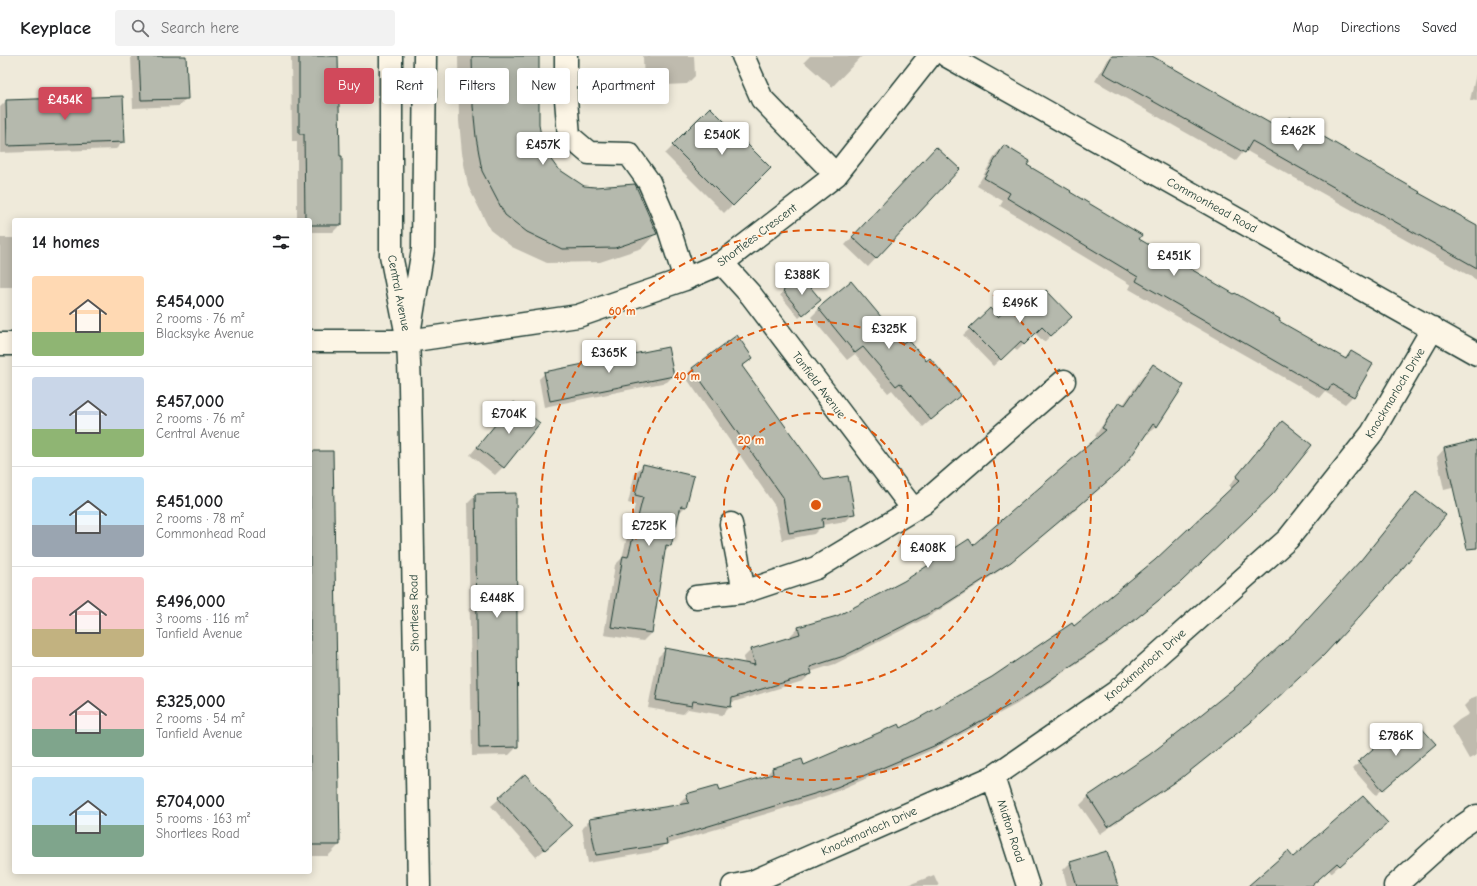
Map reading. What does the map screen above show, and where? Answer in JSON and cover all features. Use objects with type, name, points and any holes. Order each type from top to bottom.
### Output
[{"type":"street","name":"Central Avenue","points":[[391,56],[391,255],[408,340]]},
{"type":"street","name":"Central Avenue","points":[[408,340],[423,249],[425,56]]},
{"type":"street","points":[[566,56],[566,99],[569,136],[589,153],[629,154],[648,182],[668,226],[685,279]]},
{"type":"street","points":[[742,56],[762,99],[836,175]]},
{"type":"street","name":"Shortlees Crescent","points":[[312,341],[408,340],[578,316],[685,279],[722,264],[836,175],[889,110],[930,56]]},
{"type":"street","name":"Commonhead Road","points":[[947,56],[1477,354]]},
{"type":"street","name":"Tanfield Avenue","points":[[722,264],[751,295],[913,510]]},
{"type":"street","name":"Knockmarloch Drive","points":[[733,886],[752,882],[993,777],[1116,692],[1288,539],[1372,433],[1433,328]]},
{"type":"street","name":"Shortlees Road","points":[[408,340],[419,886]]},
{"type":"street","points":[[0,344],[12,344]]},
{"type":"street","points":[[696,597],[744,592],[816,568],[924,503],[1064,381]]},
{"type":"street","points":[[731,524],[744,592]]},
{"type":"street","name":"Midton Road","points":[[993,777],[1028,886]]},
{"type":"street","points":[[1395,886],[1458,829],[1477,816]]},
{"type":"building","points":[[139,56],[186,56],[188,99],[141,100]]},
{"type":"building","points":[[299,56],[338,56],[338,68],[324,68],[324,104],[339,104],[340,156],[342,156],[342,225],[312,225],[312,218],[305,218],[304,134],[299,134]]},
{"type":"building","points":[[472,56],[539,56],[539,68],[517,68],[517,104],[539,104],[539,125],[544,150],[557,168],[584,186],[595,187],[635,184],[657,234],[615,248],[562,249],[527,232],[505,215],[482,171],[476,137],[473,104],[509,104],[509,68],[472,68]]},
{"type":"building","points":[[1112,56],[1152,56],[1282,130],[1289,117],[1477,225],[1477,268],[1252,141],[1245,153],[1103,73]]},
{"type":"building","points":[[123,96],[125,142],[7,146],[6,100]]},
{"type":"building","points":[[710,107],[771,168],[733,206],[672,145]]},
{"type":"building","points":[[1004,145],[1030,161],[1027,165],[1142,235],[1139,239],[1280,319],[1279,321],[1346,359],[1351,351],[1373,364],[1354,397],[1332,384],[1328,391],[1204,320],[1136,281],[1138,277],[1007,198],[1010,193],[984,178]]},
{"type":"building","points":[[936,147],[960,169],[876,259],[852,237]]},
{"type":"building","points":[[801,276],[821,300],[803,315],[783,291]]},
{"type":"building","points":[[851,281],[903,343],[908,339],[926,361],[930,358],[961,395],[931,420],[900,383],[896,386],[863,347],[855,353],[818,308]]},
{"type":"building","points":[[1046,290],[1072,317],[1051,336],[1042,327],[1024,345],[1021,341],[1001,360],[969,328],[990,308],[998,317],[1016,300],[1025,309]]},
{"type":"building","points":[[737,335],[753,358],[742,366],[824,480],[848,476],[855,514],[822,519],[823,527],[789,533],[783,497],[692,368]]},
{"type":"building","points":[[668,347],[674,376],[550,401],[544,372]]},
{"type":"building","points":[[1153,364],[1184,385],[1157,427],[1153,424],[1124,467],[1011,562],[939,608],[844,656],[810,667],[812,674],[732,698],[731,707],[693,701],[692,706],[656,700],[665,648],[755,665],[751,649],[800,634],[798,627],[837,616],[904,581],[969,539],[973,545],[1106,430],[1102,428],[1119,402],[1125,405]]},
{"type":"building","points":[[514,402],[540,423],[504,468],[477,447]]},
{"type":"building","points":[[1282,421],[1312,445],[1273,494],[1181,582],[1115,636],[1026,696],[941,743],[837,787],[666,839],[667,844],[596,855],[589,819],[689,803],[686,794],[718,785],[720,790],[773,774],[772,768],[802,759],[804,765],[899,724],[901,728],[992,677],[1072,623],[1074,626],[1155,560],[1240,480],[1236,477]]},
{"type":"building","points":[[1477,440],[1477,548],[1467,549],[1444,448]]},
{"type":"building","points":[[312,451],[333,451],[340,845],[312,845]]},
{"type":"building","points":[[643,464],[694,476],[686,507],[681,506],[671,546],[666,545],[652,633],[611,627],[623,556],[628,557],[643,497],[635,495]]},
{"type":"building","points":[[1416,492],[1446,515],[1403,568],[1359,617],[1324,655],[1250,723],[1180,779],[1108,827],[1088,796],[1149,755],[1238,685],[1297,630],[1361,560]]},
{"type":"building","points":[[516,493],[518,747],[479,748],[475,494]]},
{"type":"building","points":[[1418,724],[1436,744],[1383,790],[1358,762],[1382,741],[1390,749]]},
{"type":"building","points":[[525,774],[572,826],[545,850],[498,798]]},
{"type":"building","points":[[1363,796],[1388,823],[1340,866],[1337,863],[1311,886],[1248,886],[1288,851],[1293,857]]},
{"type":"building","points":[[1107,851],[1118,886],[1077,886],[1070,862]]}]
